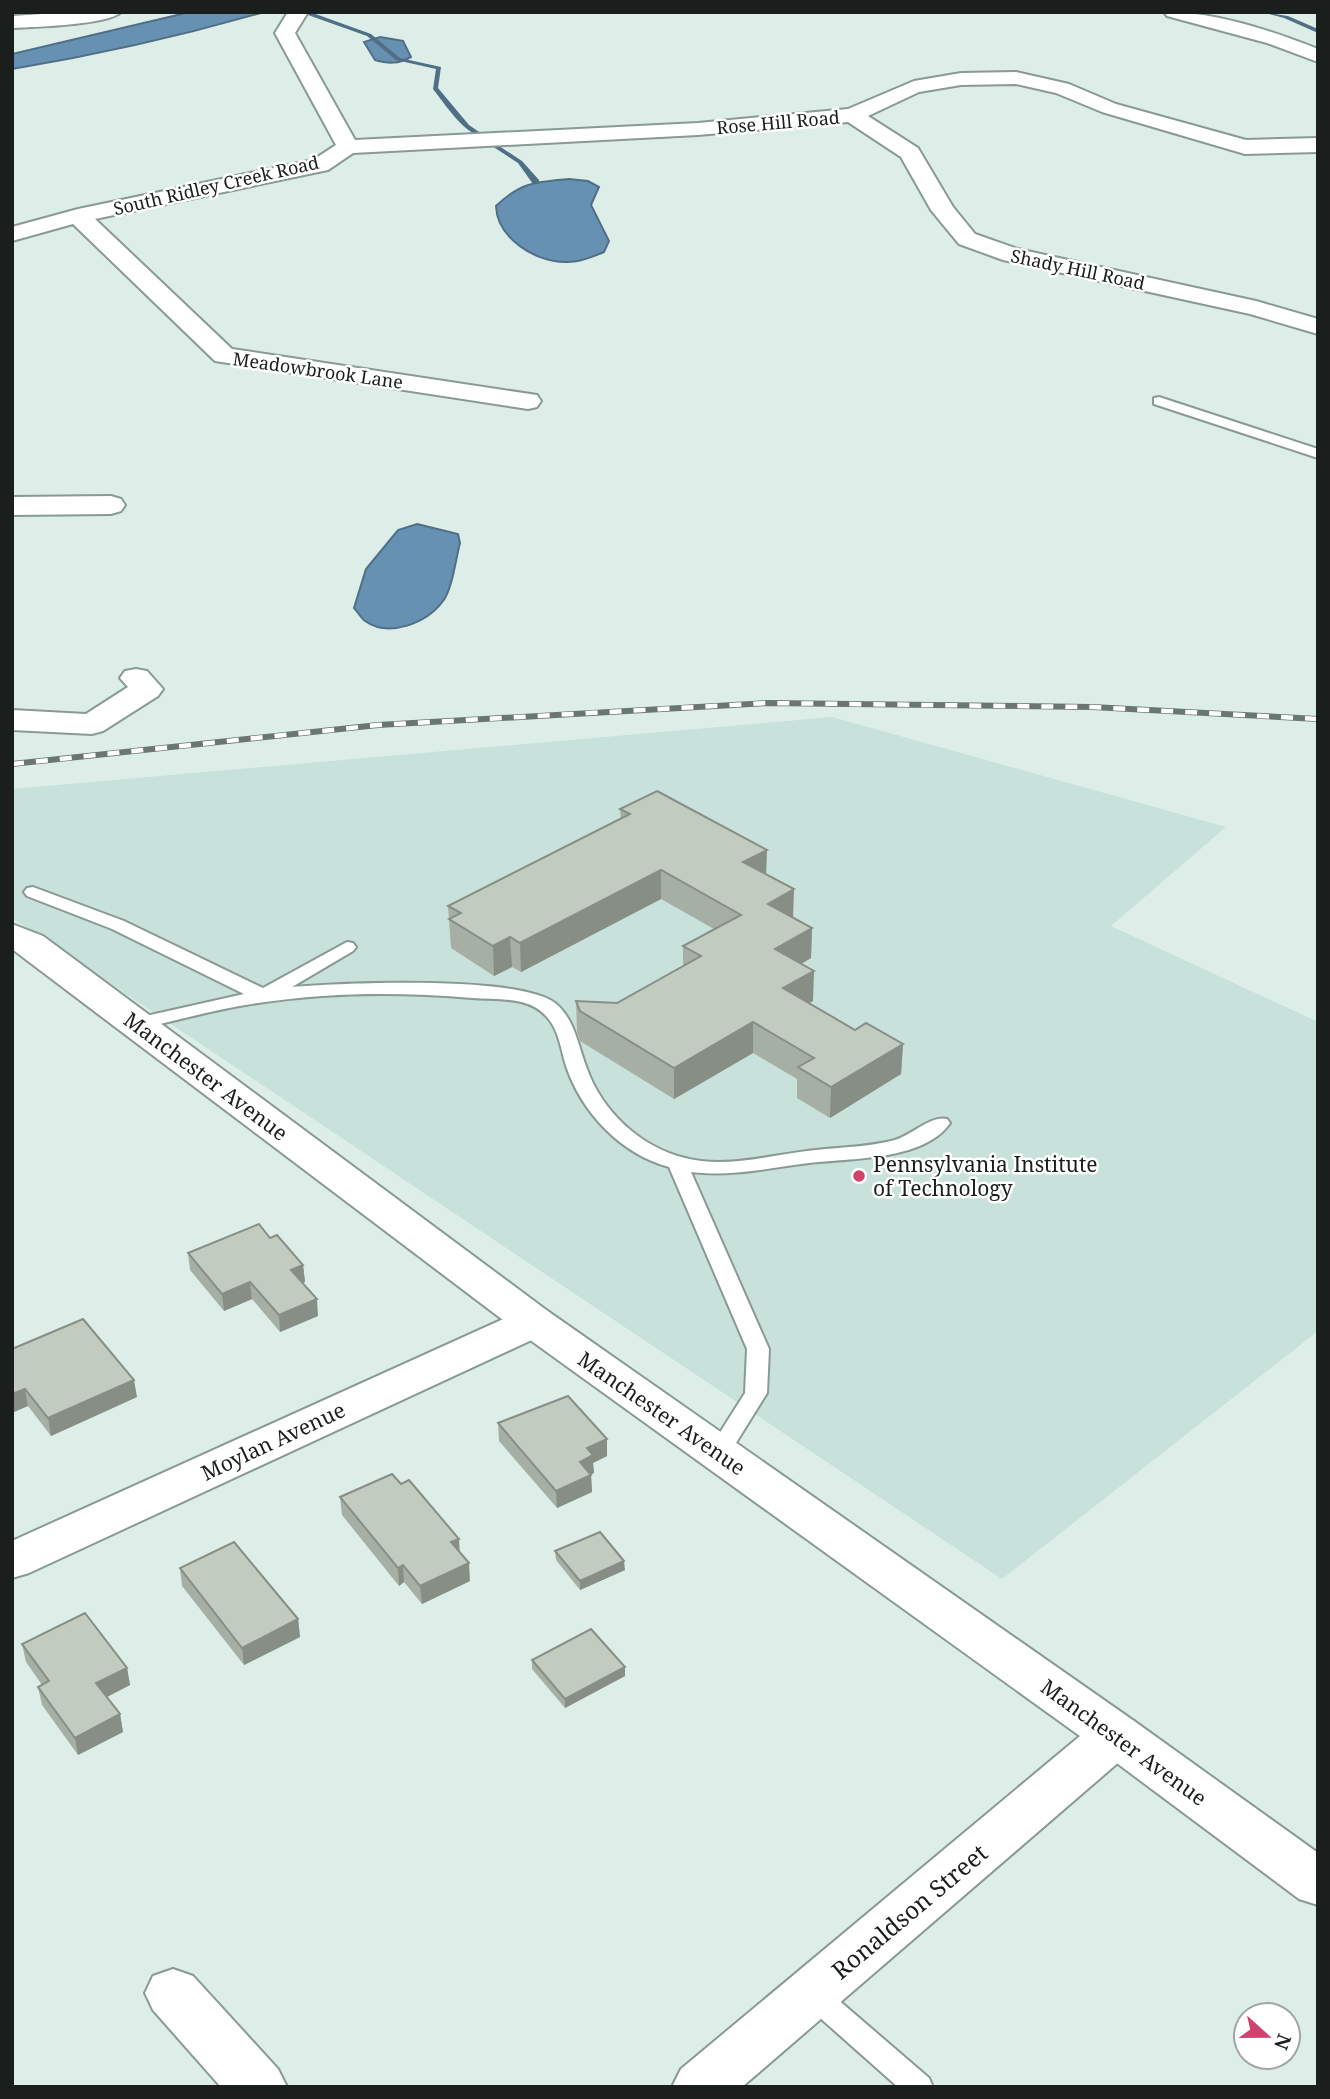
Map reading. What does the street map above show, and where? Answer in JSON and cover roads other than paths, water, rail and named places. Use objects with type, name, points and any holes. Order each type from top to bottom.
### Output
[{"type":"street","points":[[12,22],[53,21],[111,12]]},
{"type":"street","name":"South Ridley Creek Road","points":[[12,234],[78,216],[320,165],[348,147],[285,33],[298,12]]},
{"type":"street","points":[[1174,12],[1274,39],[1318,55]]},
{"type":"street","name":"Rose Hill Road","points":[[348,147],[698,129],[852,115],[914,87],[961,79],[1016,78],[1062,88],[1109,108],[1245,146],[1318,145]]},
{"type":"street","name":"Shady Hill Road","points":[[852,115],[910,153],[943,209],[967,239],[1011,256],[1219,299],[1318,327]]},
{"type":"street","name":"Meadowbrook Lane","points":[[78,216],[224,356],[528,401]]},
{"type":"street","points":[[12,506],[111,505]]},
{"type":"street","points":[[12,720],[92,724],[147,689],[136,678]]},
{"type":"street","name":"Manchester Avenue","points":[[18,943],[135,1024],[534,1322],[1116,1735],[1318,1883]]},
{"type":"street","name":"Moylan Avenue","points":[[12,1560],[534,1322]]},
{"type":"street","name":"Ronaldson Street","points":[[701,2087],[1116,1735]]},
{"type":"street","points":[[173,1993],[258,2087]]},
{"type":"lane","points":[[1159,401],[1318,454]]},
{"type":"lane","points":[[33,892],[118,926],[264,996]]},
{"type":"lane","points":[[264,996],[347,947]]},
{"type":"lane","points":[[135,1024],[264,996],[327,991],[431,989],[505,995],[539,1002],[553,1011],[564,1026],[579,1073],[606,1118],[633,1143],[678,1165],[710,1168],[895,1147],[928,1135],[940,1123]]},
{"type":"lane","points":[[678,1165],[758,1349],[756,1393],[718,1453]]},
{"type":"lane","points":[[811,1993],[919,2087]]},
{"type":"water","points":[[190,12],[264,12],[139,44],[12,69],[12,54]]},
{"type":"water","points":[[380,37],[403,41],[411,57],[393,63],[375,60],[364,42]]},
{"type":"water","points":[[569,179],[588,181],[599,187],[591,205],[609,241],[604,252],[567,262],[531,253],[511,238],[503,228],[496,206],[521,188]]},
{"type":"water","points":[[417,524],[458,534],[460,543],[449,589],[436,609],[418,621],[396,628],[375,626],[364,620],[354,608],[366,569],[398,530]]},
{"type":"waterway","points":[[1264,12],[1286,17],[1318,31]]},
{"type":"waterway","points":[[310,14],[369,35],[398,59],[439,68],[435,88],[467,126],[480,135]]},
{"type":"waterway","points":[[491,143],[520,162],[536,182]]},
{"type":"railway","points":[[12,764],[378,725],[767,703],[1092,707],[1318,719]]},
{"type":"place","name":"Pennsylvania Institute of Technology","points":[[859,1176]]}]
